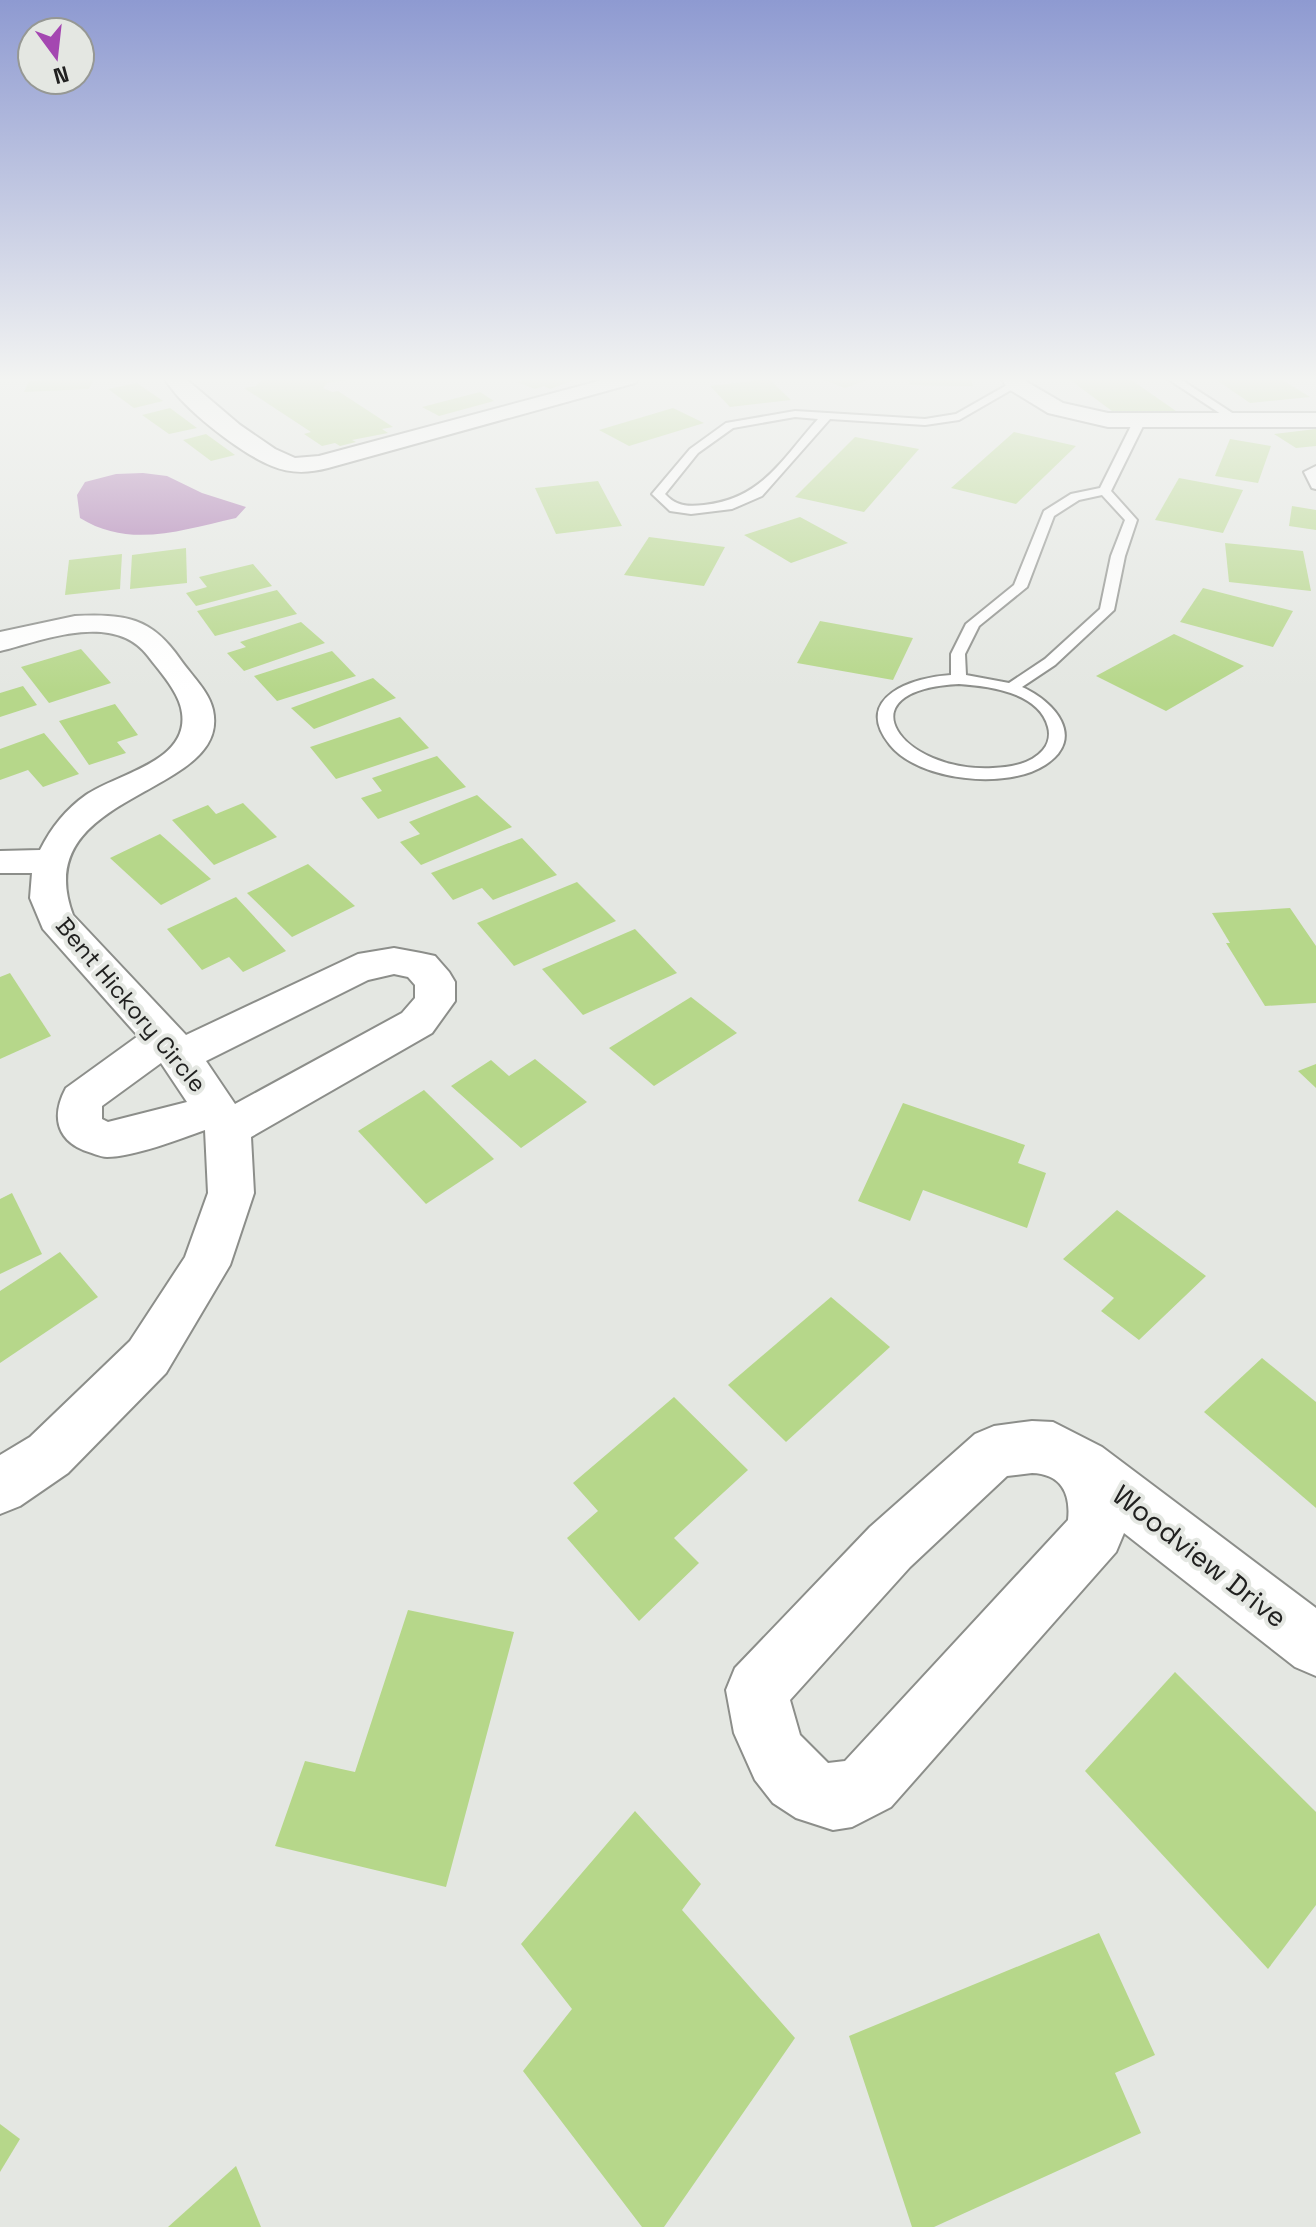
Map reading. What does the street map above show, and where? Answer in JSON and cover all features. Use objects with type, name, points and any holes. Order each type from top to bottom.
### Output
[{"type":"street","name":"Bent Hickory Circle","points":[[0,642],[31,630],[112,625],[146,636],[198,703],[199,721],[187,747],[159,772],[100,801],[69,831],[52,861],[48,892],[56,920],[172,1048],[222,1119]]},
{"type":"street","points":[[0,862],[52,861]]},
{"type":"street","points":[[394,961],[421,966],[435,982],[435,1001],[417,1023],[222,1119],[168,1126],[106,1140],[79,1126],[81,1100],[95,1087],[172,1048],[358,968],[394,961]]},
{"type":"street","points":[[0,1487],[49,1455],[148,1357],[206,1265],[231,1193],[222,1119]]},
{"type":"street","name":"Woodview Drive","points":[[1083,1466],[1098,1502],[1096,1532],[868,1784],[847,1796],[817,1796],[800,1784],[783,1764],[767,1736],[757,1690],[890,1547],[994,1452],[1032,1447],[1053,1448],[1083,1466],[1316,1646]]},
{"type":"lane","points":[[667,483],[658,494],[670,507],[691,510],[728,506],[758,493],[767,483]]},
{"type":"lane","points":[[1105,491],[1109,483]]},
{"type":"lane","points":[[959,679],[958,654],[973,624],[1020,587],[1048,514],[1075,497],[1105,491]]},
{"type":"lane","points":[[1011,688],[1050,662],[1107,610],[1118,556],[1131,520],[1105,491]]},
{"type":"lane","points":[[959,679],[1011,688],[1034,699],[1051,714],[1059,731],[1056,747],[1042,761],[1019,770],[990,774],[958,772],[930,764],[907,753],[892,739],[884,724],[885,709],[895,696],[922,684],[959,679]]},
{"type":"shaded area","points":[[84,483],[181,483],[246,507],[236,518],[176,531],[137,535],[118,533],[80,518],[77,495]]},
{"type":"building","points":[[599,483],[622,526],[556,534],[535,488]]},
{"type":"building","points":[[809,483],[889,483],[864,512],[795,497]]},
{"type":"building","points":[[957,483],[1038,483],[1016,504],[951,488]]},
{"type":"building","points":[[1176,483],[1205,483],[1243,490],[1223,533],[1155,520]]},
{"type":"building","points":[[1292,506],[1316,510],[1316,530],[1289,526]]},
{"type":"building","points":[[800,517],[848,543],[791,563],[744,535]]},
{"type":"building","points":[[649,537],[725,547],[704,586],[624,575]]},
{"type":"building","points":[[1225,543],[1303,551],[1311,591],[1229,582]]},
{"type":"building","points":[[186,548],[187,583],[130,589],[132,555]]},
{"type":"building","points":[[122,554],[120,589],[65,595],[69,560]]},
{"type":"building","points":[[253,564],[272,586],[196,606],[186,593],[207,587],[199,577]]},
{"type":"building","points":[[1203,588],[1293,611],[1273,647],[1180,622]]},
{"type":"building","points":[[277,590],[297,614],[215,636],[197,611]]},
{"type":"building","points":[[820,621],[913,638],[893,680],[797,663]]},
{"type":"building","points":[[301,622],[325,643],[244,671],[227,653],[246,647],[240,642]]},
{"type":"building","points":[[1174,634],[1244,666],[1166,711],[1096,676]]},
{"type":"building","points":[[81,649],[111,683],[49,703],[21,667]]},
{"type":"building","points":[[332,651],[356,676],[277,701],[254,676]]},
{"type":"building","points":[[373,678],[396,698],[314,729],[291,708]]},
{"type":"building","points":[[23,686],[37,705],[0,717],[0,693]]},
{"type":"building","points":[[115,704],[138,735],[117,742],[126,753],[89,765],[59,721]]},
{"type":"building","points":[[400,717],[429,748],[336,779],[310,747]]},
{"type":"building","points":[[44,733],[79,774],[43,787],[28,770],[0,780],[0,749]]},
{"type":"building","points":[[437,756],[466,787],[378,819],[361,798],[382,791],[372,778]]},
{"type":"building","points":[[477,795],[512,827],[421,865],[400,842],[420,834],[409,822]]},
{"type":"building","points":[[243,803],[277,837],[214,865],[172,820],[208,805],[216,814]]},
{"type":"building","points":[[160,834],[211,879],[161,905],[110,858]]},
{"type":"building","points":[[522,838],[557,875],[493,900],[482,888],[453,900],[431,873]]},
{"type":"building","points":[[308,864],[355,906],[292,937],[247,893]]},
{"type":"building","points":[[577,882],[616,921],[514,966],[477,923]]},
{"type":"building","points":[[236,897],[286,951],[243,972],[229,957],[202,970],[167,929]]},
{"type":"building","points":[[1290,908],[1316,946],[1316,1003],[1265,1006],[1226,943],[1230,943],[1212,913]]},
{"type":"building","points":[[635,929],[677,973],[583,1015],[542,969]]},
{"type":"building","points":[[10,973],[51,1036],[0,1059],[0,977]]},
{"type":"building","points":[[691,997],[737,1033],[654,1086],[609,1048]]},
{"type":"building","points":[[535,1059],[587,1102],[521,1148],[451,1086],[491,1060],[509,1076]]},
{"type":"building","points":[[1316,1064],[1316,1088],[1298,1071]]},
{"type":"building","points":[[424,1090],[494,1159],[426,1204],[358,1131]]},
{"type":"building","points":[[903,1103],[1025,1145],[1018,1163],[1046,1173],[1027,1228],[923,1190],[910,1221],[858,1201]]},
{"type":"building","points":[[12,1193],[42,1254],[0,1274],[0,1199]]},
{"type":"building","points":[[1117,1210],[1206,1276],[1139,1340],[1101,1311],[1114,1298],[1063,1259]]},
{"type":"building","points":[[60,1252],[98,1297],[0,1363],[0,1291]]},
{"type":"building","points":[[831,1297],[890,1347],[786,1442],[728,1385]]},
{"type":"building","points":[[1262,1358],[1316,1402],[1316,1508],[1204,1412]]},
{"type":"building","points":[[674,1397],[748,1470],[674,1538],[699,1563],[639,1621],[567,1538],[598,1511],[573,1483]]},
{"type":"building","points":[[408,1610],[514,1632],[446,1887],[275,1846],[305,1761],[355,1772]]},
{"type":"building","points":[[1175,1672],[1316,1812],[1316,1905],[1268,1969],[1085,1771]]},
{"type":"building","points":[[635,1811],[701,1884],[682,1910],[795,2038],[664,2227],[642,2227],[523,2071],[572,2009],[521,1944]]},
{"type":"building","points":[[1099,1933],[1155,2055],[1115,2073],[1141,2133],[934,2227],[912,2227],[849,2036]]},
{"type":"building","points":[[0,2124],[20,2139],[0,2172]]},
{"type":"building","points":[[236,2166],[261,2227],[168,2227]]}]
